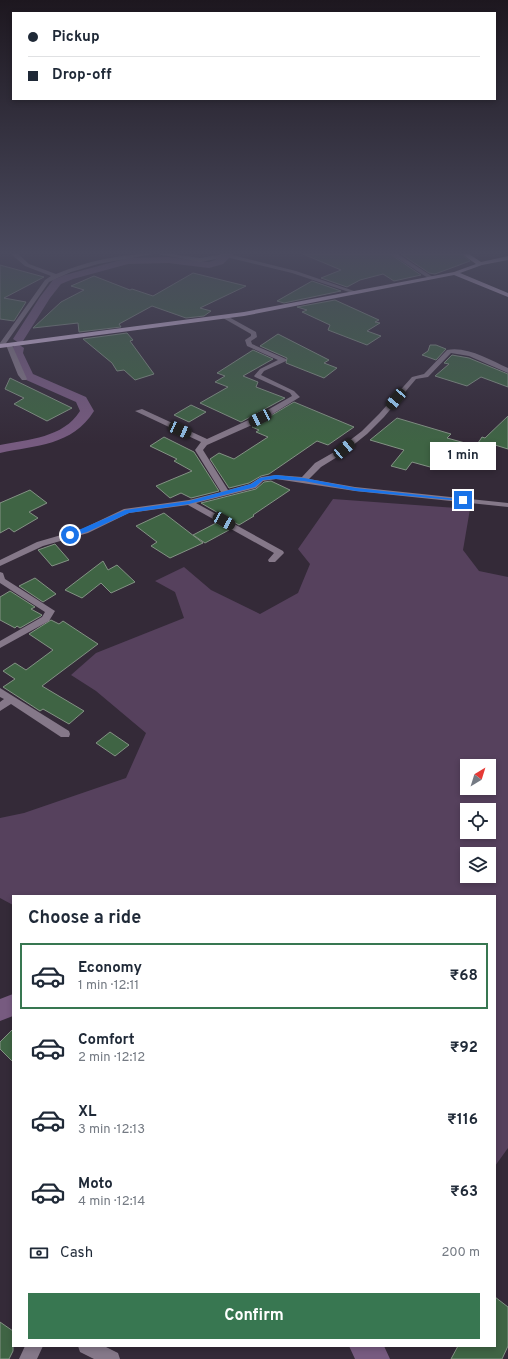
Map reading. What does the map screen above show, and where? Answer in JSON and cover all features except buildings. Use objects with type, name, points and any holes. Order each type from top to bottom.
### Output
[{"type":"main road","points":[[6,345],[222,317]]},
{"type":"street","points":[[22,317],[6,345],[24,379]]},
{"type":"street","points":[[226,317],[254,333],[254,337],[248,340],[249,345],[284,360],[262,370],[257,376],[292,392],[296,397],[260,418],[208,442],[199,450],[226,492]]},
{"type":"street","points":[[304,480],[312,468],[344,449],[378,421],[414,378],[426,376],[449,351],[454,351],[480,359],[508,370]]},
{"type":"street","points":[[138,411],[208,442]]},
{"type":"street","points":[[0,563],[40,544],[85,531],[127,512],[189,502],[253,486],[261,479],[276,477],[356,489],[508,505]]},
{"type":"street","points":[[189,502],[280,553],[272,560]]},
{"type":"street","points":[[0,575],[1,580],[50,611],[46,619],[0,645]]},
{"type":"street","points":[[0,692],[65,734]]},
{"type":"street","points":[[0,707],[11,699]]},
{"type":"street","points":[[27,1359],[34,1347]]},
{"type":"street","points":[[88,1347],[112,1359]]},
{"type":"shaded area","points":[[333,499],[470,509],[463,550],[479,571],[508,577],[508,1148],[496,1165],[496,895],[12,895],[12,904],[0,898],[0,818],[24,813],[126,778],[146,733],[96,691],[71,675],[96,653],[184,618],[175,592],[155,581],[184,567],[211,590],[260,614],[298,593],[310,564],[298,549]]},
{"type":"waterway","points":[[19,339],[32,317]]},
{"type":"waterway","points":[[0,449],[36,442],[61,435],[72,429],[81,421],[87,411],[81,400],[28,376],[17,353],[18,348]]},
{"type":"waterway","points":[[0,1010],[12,1005]]},
{"type":"waterway","points":[[365,1347],[375,1359]]},
{"type":"route","points":[[70,535],[85,531],[127,512],[189,502],[216,494],[253,486],[261,479],[276,477],[356,489],[463,500]]}]
